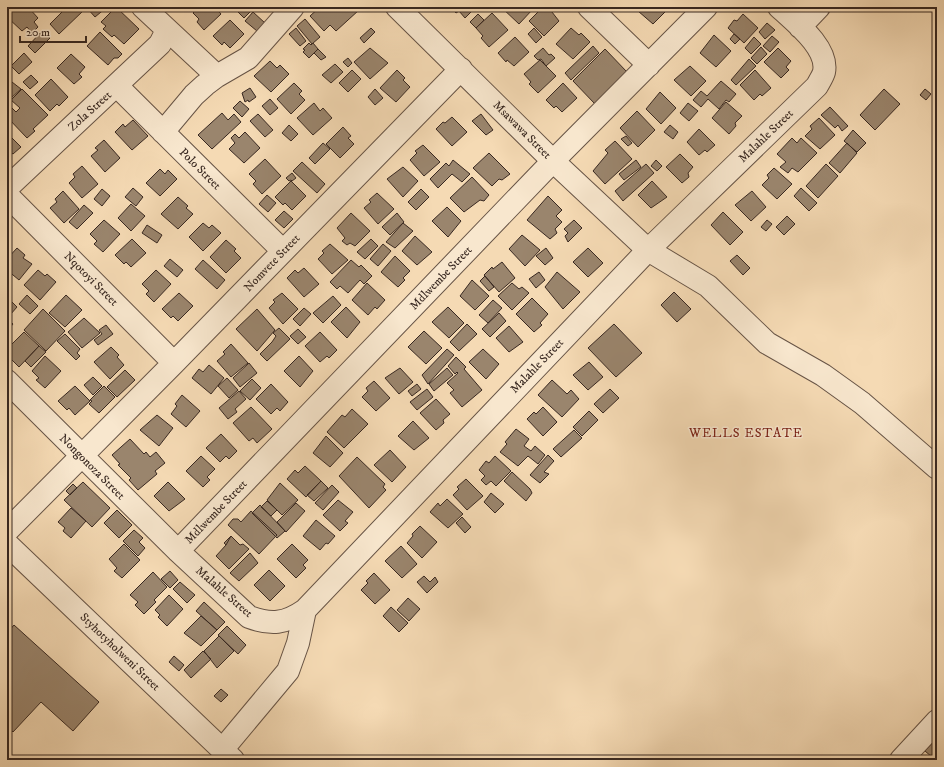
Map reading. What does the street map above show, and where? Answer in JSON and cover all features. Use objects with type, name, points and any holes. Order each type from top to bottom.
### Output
[{"type":"street","points":[[143,7],[217,76]]},
{"type":"street","points":[[163,132],[194,96],[217,76],[248,58],[293,7]]},
{"type":"street","name":"Msawawa Street","points":[[397,7],[553,161],[648,250],[708,286],[767,343],[823,375],[862,403],[937,468]]},
{"type":"street","points":[[589,7],[649,65]]},
{"type":"street","name":"Mdlwembe Street","points":[[178,551],[553,161],[706,7]]},
{"type":"street","name":"Malahle Street","points":[[178,551],[249,617],[262,622],[278,622],[293,619],[304,610],[648,250],[817,86],[824,71],[824,58],[819,47],[779,7]]},
{"type":"street","points":[[800,27],[819,7]]},
{"type":"street","name":"Zola Street","points":[[7,188],[160,44],[167,30]]},
{"type":"street","name":"Nomvete Street","points":[[7,531],[174,363],[461,69]]},
{"type":"street","name":"Polo Street","points":[[117,86],[283,251]]},
{"type":"street","name":"Nqotoyi Street","points":[[7,195],[174,363]]},
{"type":"street","name":"Nongonoza Street","points":[[7,381],[178,551]]},
{"type":"street","name":"Styhotyholweni Street","points":[[7,544],[227,755]]},
{"type":"street","points":[[227,755],[288,671],[298,643],[304,610]]},
{"type":"street","points":[[901,760],[937,722]]},
{"type":"building","points":[[14,7],[16,9],[18,7],[28,7],[38,18],[34,22],[38,27],[32,33],[27,27],[22,31],[7,17],[7,13]]},
{"type":"building","points":[[67,7],[81,7],[84,10],[59,34],[50,24]]},
{"type":"building","points":[[107,7],[95,17],[87,8]]},
{"type":"building","points":[[116,7],[139,29],[124,44],[114,35],[112,37],[103,29],[106,26],[101,22]]},
{"type":"building","points":[[199,7],[215,7],[221,14],[204,30],[197,22],[199,19],[193,13]]},
{"type":"building","points":[[239,7],[249,7],[252,10],[244,18],[236,10]]},
{"type":"building","points":[[320,7],[357,7],[359,10],[336,31],[330,25],[324,31],[310,16]]},
{"type":"building","points":[[450,7],[476,7],[465,18],[459,11],[456,13]]},
{"type":"building","points":[[501,7],[517,7],[522,12],[526,7],[531,7],[533,9],[519,24]]},
{"type":"building","points":[[543,7],[548,7],[559,21],[544,36],[529,21]]},
{"type":"building","points":[[642,7],[666,7],[668,9],[653,24],[638,11]]},
{"type":"building","points":[[253,12],[265,23],[257,31],[245,21]]},
{"type":"building","points":[[492,13],[508,30],[489,47],[481,38],[483,36],[476,28]]},
{"type":"building","points":[[478,14],[484,20],[476,28],[470,22]]},
{"type":"building","points":[[743,14],[758,28],[744,43],[728,28],[734,20],[737,21]]},
{"type":"building","points":[[305,19],[320,37],[312,44],[297,26]]},
{"type":"building","points":[[230,20],[244,34],[230,48],[224,42],[222,45],[213,36]]},
{"type":"building","points":[[767,23],[775,30],[765,39],[759,32]]},
{"type":"building","points":[[296,28],[306,41],[300,46],[289,34]]},
{"type":"building","points":[[371,28],[375,32],[364,43],[360,38]]},
{"type":"building","points":[[534,28],[542,37],[536,43],[528,34]]},
{"type":"building","points":[[571,28],[579,35],[581,33],[590,42],[573,59],[556,44]]},
{"type":"building","points":[[42,31],[50,38],[35,53],[28,46]]},
{"type":"building","points":[[100,32],[122,54],[118,58],[114,58],[108,65],[87,46]]},
{"type":"building","points":[[734,34],[740,39],[735,44],[730,39]]},
{"type":"building","points":[[714,35],[731,51],[716,67],[700,53]]},
{"type":"building","points":[[772,36],[779,42],[770,52],[763,46]]},
{"type":"building","points":[[515,37],[529,52],[514,66],[507,60],[506,62],[498,53]]},
{"type":"building","points":[[754,37],[761,44],[751,54],[745,48]]},
{"type":"building","points":[[309,43],[311,45],[313,43],[318,49],[309,58],[303,52],[305,50],[303,49]]},
{"type":"building","points":[[593,46],[599,53],[571,80],[565,73]]},
{"type":"building","points":[[761,47],[767,54],[757,64],[751,58]]},
{"type":"building","points":[[370,48],[388,63],[370,79],[354,62]]},
{"type":"building","points":[[543,48],[549,55],[551,54],[555,58],[546,66],[541,59],[538,60],[534,56]]},
{"type":"building","points":[[778,48],[791,61],[786,67],[789,70],[781,78],[764,62]]},
{"type":"building","points":[[318,49],[326,57],[321,60],[314,53]]},
{"type":"building","points":[[605,49],[627,72],[595,104],[573,81]]},
{"type":"building","points":[[24,53],[32,62],[19,74],[11,66]]},
{"type":"building","points":[[71,54],[85,67],[79,74],[82,77],[74,84],[57,68]]},
{"type":"building","points":[[348,58],[352,63],[348,67],[343,62]]},
{"type":"building","points":[[749,59],[756,66],[736,85],[731,80]]},
{"type":"building","points":[[540,60],[556,76],[538,93],[529,84],[531,82],[524,74]]},
{"type":"building","points":[[270,61],[277,68],[280,65],[289,74],[271,92],[254,76]]},
{"type":"building","points":[[335,64],[343,72],[331,83],[322,75]]},
{"type":"building","points":[[690,66],[706,81],[691,96],[674,80]]},
{"type":"building","points":[[352,70],[361,79],[348,92],[339,83]]},
{"type":"building","points":[[397,70],[405,78],[403,80],[410,87],[396,102],[380,88]]},
{"type":"building","points":[[755,70],[771,88],[762,96],[760,94],[754,100],[740,85]]},
{"type":"building","points":[[31,75],[38,82],[30,89],[23,82]]},
{"type":"building","points":[[51,79],[68,97],[59,106],[57,104],[50,111],[35,95]]},
{"type":"building","points":[[721,81],[736,94],[729,102],[726,100],[719,109],[708,99],[701,107],[693,100],[701,91],[707,96]]},
{"type":"building","points":[[12,82],[21,89],[10,99],[11,101],[7,105],[7,86]]},
{"type":"building","points":[[294,83],[302,91],[299,94],[305,100],[291,114],[277,99]]},
{"type":"building","points":[[563,83],[577,98],[562,112],[556,106],[554,108],[546,100]]},
{"type":"building","points":[[250,88],[256,97],[249,102],[248,100],[245,102],[242,93]]},
{"type":"building","points":[[22,89],[48,115],[33,129],[35,131],[27,138],[7,117],[7,113],[12,108],[16,112],[20,108],[11,100]]},
{"type":"building","points":[[375,89],[383,98],[375,105],[368,97]]},
{"type":"building","points":[[884,89],[900,104],[875,130],[860,115]]},
{"type":"building","points":[[925,89],[931,94],[926,100],[920,95]]},
{"type":"building","points":[[660,92],[676,108],[661,124],[646,109]]},
{"type":"building","points":[[270,99],[278,108],[270,115],[262,106]]},
{"type":"building","points":[[240,101],[249,109],[242,117],[233,108]]},
{"type":"building","points":[[726,102],[742,116],[735,123],[736,126],[729,134],[712,118]]},
{"type":"building","points":[[314,103],[320,111],[323,108],[332,118],[313,135],[297,118]]},
{"type":"building","points":[[688,103],[698,111],[689,121],[680,113]]},
{"type":"building","points":[[830,107],[848,126],[842,131],[838,125],[835,128],[821,115]]},
{"type":"building","points":[[637,111],[655,130],[638,147],[620,128]]},
{"type":"building","points":[[222,113],[228,120],[234,114],[241,122],[212,149],[198,135]]},
{"type":"building","points":[[258,114],[273,130],[265,137],[250,121]]},
{"type":"building","points":[[481,114],[493,130],[486,135],[472,121]]},
{"type":"building","points":[[452,117],[467,132],[452,146],[436,129],[443,122],[445,123]]},
{"type":"building","points":[[819,118],[835,135],[820,149],[805,136],[812,129],[810,126]]},
{"type":"building","points":[[133,120],[148,136],[132,150],[115,132],[123,124],[125,127]]},
{"type":"building","points":[[289,125],[298,134],[291,141],[282,133]]},
{"type":"building","points":[[670,125],[678,132],[673,139],[664,132]]},
{"type":"building","points":[[343,127],[351,136],[348,138],[354,144],[340,158],[326,144]]},
{"type":"building","points":[[699,129],[715,145],[707,152],[705,150],[699,155],[687,142]]},
{"type":"building","points":[[853,130],[866,143],[857,152],[844,141]]},
{"type":"building","points":[[245,132],[260,148],[244,163],[229,149],[235,143],[231,138],[235,134],[239,138]]},
{"type":"building","points":[[7,133],[21,147],[13,154],[10,152],[7,155]]},
{"type":"building","points":[[626,136],[632,143],[628,146],[621,139]]},
{"type":"building","points":[[792,138],[797,143],[801,138],[817,153],[798,172],[792,168],[788,173],[780,167],[786,162],[777,154]]},
{"type":"building","points":[[104,140],[120,158],[105,172],[91,156],[98,150],[95,148]]},
{"type":"building","points":[[615,141],[632,159],[605,184],[593,171],[608,153],[605,150]]},
{"type":"building","points":[[323,143],[330,149],[315,164],[309,158]]},
{"type":"building","points":[[847,143],[857,153],[840,173],[829,163]]},
{"type":"building","points":[[423,145],[440,162],[424,176],[410,160],[417,153],[415,151]]},
{"type":"building","points":[[489,153],[510,174],[502,180],[499,179],[492,186],[473,168]]},
{"type":"building","points":[[680,154],[693,167],[688,173],[689,177],[682,183],[666,167]]},
{"type":"building","points":[[265,159],[281,176],[262,194],[253,184],[256,181],[249,174]]},
{"type":"building","points":[[453,160],[470,174],[462,182],[452,174],[438,188],[430,179],[446,163],[449,166]]},
{"type":"building","points":[[636,160],[641,167],[624,180],[619,174]]},
{"type":"building","points":[[656,160],[662,166],[657,171],[651,166]]},
{"type":"building","points":[[302,162],[325,184],[317,193],[293,171]]},
{"type":"building","points":[[646,164],[654,173],[623,201],[615,191]]},
{"type":"building","points":[[826,164],[838,176],[818,198],[806,186]]},
{"type":"building","points":[[82,166],[98,184],[82,198],[69,183],[75,177],[73,174]]},
{"type":"building","points":[[403,167],[418,181],[403,197],[387,179]]},
{"type":"building","points":[[774,168],[792,184],[777,199],[762,185],[769,178],[767,175]]},
{"type":"building","points":[[160,169],[165,174],[168,170],[177,179],[160,196],[146,183]]},
{"type":"building","points":[[292,173],[296,178],[289,181],[286,178]]},
{"type":"building","points":[[472,177],[489,195],[484,201],[480,200],[464,212],[450,198]]},
{"type":"building","points":[[291,181],[306,196],[292,210],[285,203],[283,205],[275,197]]},
{"type":"building","points":[[652,181],[667,197],[651,208],[638,195]]},
{"type":"building","points":[[133,188],[143,197],[136,206],[125,197]]},
{"type":"building","points":[[801,188],[817,203],[809,211],[794,196]]},
{"type":"building","points":[[102,189],[110,196],[102,206],[94,199]]},
{"type":"building","points":[[421,189],[429,197],[416,210],[408,202]]},
{"type":"building","points":[[63,191],[79,209],[64,223],[50,208],[57,202],[55,199]]},
{"type":"building","points":[[752,191],[766,207],[751,221],[735,205]]},
{"type":"building","points":[[377,193],[394,209],[378,224],[364,208],[371,202],[369,200]]},
{"type":"building","points":[[267,195],[276,203],[268,212],[259,204]]},
{"type":"building","points":[[548,196],[562,210],[556,216],[562,222],[555,229],[557,233],[550,239],[527,220]]},
{"type":"building","points":[[178,197],[188,206],[186,208],[193,214],[178,229],[161,214]]},
{"type":"building","points":[[131,204],[145,216],[131,231],[118,218]]},
{"type":"building","points":[[84,205],[93,213],[77,229],[69,222]]},
{"type":"building","points":[[447,207],[461,221],[448,237],[432,221]]},
{"type":"building","points":[[284,211],[293,219],[284,228],[275,220]]},
{"type":"building","points":[[723,212],[743,232],[730,245],[711,225]]},
{"type":"building","points":[[351,213],[370,231],[355,246],[350,243],[347,245],[342,241],[345,238],[337,228]]},
{"type":"building","points":[[397,213],[404,222],[390,235],[382,227]]},
{"type":"building","points":[[787,216],[795,224],[784,235],[776,227]]},
{"type":"building","points":[[104,220],[120,234],[103,252],[94,244],[97,241],[90,234]]},
{"type":"building","points":[[574,220],[582,228],[568,242],[565,236],[568,233],[564,229]]},
{"type":"building","points":[[767,220],[772,224],[766,231],[761,227]]},
{"type":"building","points":[[203,223],[209,228],[212,225],[221,233],[203,251],[189,237]]},
{"type":"building","points":[[403,223],[413,231],[395,248],[386,242]]},
{"type":"building","points":[[147,225],[162,235],[157,243],[142,233]]},
{"type":"building","points":[[522,235],[540,250],[525,266],[509,249]]},
{"type":"building","points":[[415,236],[432,252],[417,265],[402,251]]},
{"type":"building","points":[[132,239],[146,253],[131,267],[126,262],[124,264],[115,255]]},
{"type":"building","points":[[371,239],[378,246],[365,259],[357,252]]},
{"type":"building","points":[[226,240],[236,249],[234,251],[241,258],[226,273],[210,257]]},
{"type":"building","points":[[330,244],[348,260],[332,274],[318,259],[324,253],[322,251]]},
{"type":"building","points":[[383,244],[391,251],[378,266],[370,259]]},
{"type":"building","points":[[17,248],[25,255],[23,258],[32,264],[19,280],[7,270],[7,259]]},
{"type":"building","points":[[546,248],[553,258],[545,265],[536,256]]},
{"type":"building","points":[[588,248],[603,263],[588,277],[573,262]]},
{"type":"building","points":[[737,255],[750,268],[743,275],[730,261]]},
{"type":"building","points":[[395,256],[410,271],[403,278],[405,280],[398,287],[381,272]]},
{"type":"building","points":[[170,259],[183,270],[177,277],[164,266]]},
{"type":"building","points":[[203,260],[225,280],[217,289],[195,269]]},
{"type":"building","points":[[351,260],[359,267],[361,265],[372,276],[364,284],[360,280],[348,293],[340,286],[337,289],[330,282]]},
{"type":"building","points":[[502,262],[515,278],[499,292],[484,275],[492,267],[493,269]]},
{"type":"building","points":[[304,268],[319,284],[304,297],[287,278],[295,270],[298,273]]},
{"type":"building","points":[[38,270],[45,276],[47,274],[56,282],[40,300],[24,285]]},
{"type":"building","points":[[156,270],[171,284],[154,302],[146,294],[149,291],[142,284]]},
{"type":"building","points":[[539,272],[545,280],[536,288],[529,279]]},
{"type":"building","points":[[557,272],[580,292],[563,309],[545,287]]},
{"type":"building","points":[[485,276],[494,287],[489,291],[480,281]]},
{"type":"building","points":[[472,280],[489,296],[475,310],[460,296]]},
{"type":"building","points":[[367,283],[385,300],[377,309],[375,307],[368,315],[352,300]]},
{"type":"building","points":[[512,283],[519,289],[522,287],[529,293],[512,310],[498,296]]},
{"type":"building","points":[[674,292],[691,309],[677,322],[661,305]]},
{"type":"building","points":[[179,293],[193,306],[178,321],[173,316],[171,318],[162,309]]},
{"type":"building","points":[[282,293],[298,309],[283,324],[269,308],[275,302],[273,300]]},
{"type":"building","points":[[27,295],[38,306],[30,314],[19,304]]},
{"type":"building","points":[[66,295],[82,310],[65,327],[49,313]]},
{"type":"building","points":[[333,296],[341,305],[323,323],[313,313]]},
{"type":"building","points":[[532,298],[548,314],[540,323],[542,325],[534,332],[516,314]]},
{"type":"building","points":[[10,300],[17,307],[10,315],[7,312],[7,303]]},
{"type":"building","points":[[493,300],[502,308],[488,323],[479,315]]},
{"type":"building","points":[[346,307],[360,322],[347,338],[331,322]]},
{"type":"building","points":[[448,307],[464,323],[449,338],[432,322]]},
{"type":"building","points":[[304,308],[311,314],[300,326],[293,319]]},
{"type":"building","points":[[43,309],[65,331],[46,351],[24,330]]},
{"type":"building","points":[[257,309],[275,330],[257,351],[236,329]]},
{"type":"building","points":[[499,313],[506,321],[490,337],[482,329]]},
{"type":"building","points":[[7,318],[13,324],[7,331]]},
{"type":"building","points":[[84,318],[100,333],[82,348],[68,332]]},
{"type":"building","points":[[467,324],[477,334],[459,351],[450,342]]},
{"type":"building","points":[[614,324],[642,353],[616,377],[588,348]]},
{"type":"building","points":[[106,325],[113,334],[98,345],[94,340],[102,334],[99,330]]},
{"type":"building","points":[[509,326],[523,342],[509,352],[496,338]]},
{"type":"building","points":[[279,328],[290,339],[267,361],[260,354],[272,342],[276,336],[273,333]]},
{"type":"building","points":[[298,329],[306,337],[298,344],[290,336]]},
{"type":"building","points":[[424,331],[442,348],[426,364],[408,347]]},
{"type":"building","points":[[24,332],[39,346],[19,367],[7,355],[7,349]]},
{"type":"building","points":[[320,332],[337,350],[329,358],[327,356],[320,362],[305,346]]},
{"type":"building","points":[[65,334],[80,349],[77,353],[80,356],[76,360],[57,341]]},
{"type":"building","points":[[231,344],[248,363],[231,377],[217,361],[225,354],[223,352]]},
{"type":"building","points":[[39,346],[46,352],[31,367],[25,361]]},
{"type":"building","points":[[111,347],[119,355],[117,357],[124,365],[110,379],[94,362]]},
{"type":"building","points":[[447,349],[454,355],[428,384],[422,375]]},
{"type":"building","points":[[483,349],[499,364],[486,379],[469,362]]},
{"type":"building","points":[[45,356],[61,371],[45,388],[36,380],[39,378],[32,371]]},
{"type":"building","points":[[299,356],[313,371],[300,387],[284,371]]},
{"type":"building","points":[[456,357],[466,367],[464,369],[482,390],[462,407],[450,393],[454,390],[447,383],[458,373],[457,372],[455,374],[448,366]]},
{"type":"building","points":[[589,362],[603,377],[588,390],[573,375]]},
{"type":"building","points":[[249,363],[257,373],[240,387],[233,378]]},
{"type":"building","points":[[209,365],[224,378],[211,394],[192,378],[199,369],[203,372]]},
{"type":"building","points":[[400,368],[413,382],[399,394],[385,378]]},
{"type":"building","points":[[447,368],[453,375],[434,391],[429,384]]},
{"type":"building","points":[[125,370],[135,380],[117,397],[107,387]]},
{"type":"building","points":[[93,377],[102,386],[93,395],[84,385]]},
{"type":"building","points":[[227,378],[238,390],[229,398],[218,386]]},
{"type":"building","points":[[252,379],[261,388],[250,400],[240,391]]},
{"type":"building","points":[[552,380],[567,394],[571,390],[579,399],[562,417],[538,395]]},
{"type":"building","points":[[374,381],[390,398],[376,411],[362,397],[368,391],[366,388]]},
{"type":"building","points":[[271,384],[288,402],[280,411],[277,408],[271,414],[256,399]]},
{"type":"building","points":[[417,384],[421,389],[412,396],[408,391]]},
{"type":"building","points":[[75,386],[90,401],[75,415],[69,408],[67,410],[58,401]]},
{"type":"building","points":[[104,386],[115,397],[99,413],[89,404],[92,401],[90,400]]},
{"type":"building","points":[[427,389],[433,397],[417,410],[410,402]]},
{"type":"building","points":[[610,389],[619,398],[603,413],[594,404]]},
{"type":"building","points":[[239,391],[246,399],[235,409],[237,412],[228,419],[219,408]]},
{"type":"building","points":[[182,395],[200,411],[186,427],[171,414],[177,406],[175,404]]},
{"type":"building","points":[[436,399],[450,414],[443,420],[444,423],[436,430],[420,413]]},
{"type":"building","points":[[251,407],[272,429],[257,443],[253,438],[249,441],[233,423]]},
{"type":"building","points":[[543,407],[557,422],[543,436],[527,419],[534,412],[536,414]]},
{"type":"building","points":[[352,409],[368,424],[344,448],[327,432],[342,415],[345,417]]},
{"type":"building","points":[[589,411],[598,420],[582,436],[573,427]]},
{"type":"building","points":[[157,415],[173,428],[159,446],[140,430]]},
{"type":"building","points":[[413,421],[429,438],[414,450],[398,436]]},
{"type":"building","points":[[516,429],[529,439],[524,446],[531,451],[535,446],[545,455],[538,464],[528,456],[518,466],[500,452],[507,444],[505,442]]},
{"type":"building","points":[[574,430],[582,438],[561,457],[553,449]]},
{"type":"building","points":[[221,434],[237,451],[229,459],[226,456],[220,462],[206,448]]},
{"type":"building","points":[[326,436],[343,453],[330,467],[313,453]]},
{"type":"building","points":[[130,439],[144,454],[146,452],[150,457],[156,452],[165,463],[155,471],[157,474],[138,490],[129,480],[131,478],[118,465],[120,464],[112,455]]},
{"type":"building","points":[[390,450],[406,467],[392,482],[374,465]]},
{"type":"building","points":[[548,455],[554,461],[544,472],[549,474],[540,483],[530,475]]},
{"type":"building","points":[[201,456],[215,469],[207,477],[210,480],[203,487],[186,471]]},
{"type":"building","points":[[495,456],[511,471],[496,486],[491,481],[486,485],[481,480],[485,476],[479,470],[486,461],[489,463]]},
{"type":"building","points":[[357,457],[385,484],[383,487],[386,490],[369,508],[339,476]]},
{"type":"building","points":[[305,466],[321,481],[306,497],[287,479],[295,470],[298,473]]},
{"type":"building","points":[[512,472],[530,489],[532,493],[526,501],[504,481]]},
{"type":"building","points":[[466,479],[483,496],[467,510],[453,495],[459,489],[457,487]]},
{"type":"building","points":[[321,481],[328,488],[314,501],[307,495]]},
{"type":"building","points":[[83,482],[110,508],[92,527],[64,500]]},
{"type":"building","points":[[168,482],[185,499],[169,511],[154,496]]},
{"type":"building","points":[[280,483],[298,500],[282,515],[267,500]]},
{"type":"building","points":[[73,484],[77,488],[70,495],[66,491]]},
{"type":"building","points":[[332,485],[339,492],[323,510],[315,503]]},
{"type":"building","points":[[491,493],[504,504],[495,513],[484,502]]},
{"type":"building","points":[[447,499],[463,514],[448,528],[430,512],[438,503],[440,506]]},
{"type":"building","points":[[338,500],[353,512],[345,521],[348,523],[340,531],[323,515]]},
{"type":"building","points":[[267,501],[277,510],[271,516],[261,507]]},
{"type":"building","points":[[296,503],[305,511],[286,532],[277,522]]},
{"type":"building","points":[[260,505],[285,531],[277,538],[252,513]]},
{"type":"building","points":[[71,508],[86,521],[71,538],[63,531],[65,528],[58,522]]},
{"type":"building","points":[[117,510],[132,525],[119,538],[104,523]]},
{"type":"building","points":[[251,511],[277,535],[259,554],[228,525],[233,519],[238,519],[241,522]]},
{"type":"building","points":[[462,517],[471,527],[465,533],[456,523]]},
{"type":"building","points":[[316,520],[335,536],[320,550],[303,536]]},
{"type":"building","points":[[420,526],[437,542],[422,558],[407,543],[413,536],[412,534]]},
{"type":"building","points":[[134,530],[143,538],[139,542],[145,548],[138,556],[123,541]]},
{"type":"building","points":[[231,536],[226,545],[224,543]]},
{"type":"building","points":[[231,536],[240,545],[243,544],[249,549],[229,569],[216,556],[226,545],[224,543]]},
{"type":"building","points":[[124,544],[140,560],[122,578],[114,571],[117,568],[109,559]]},
{"type":"building","points":[[292,544],[308,560],[303,565],[306,568],[296,578],[277,559]]},
{"type":"building","points":[[401,546],[417,564],[402,578],[385,561]]},
{"type":"building","points":[[250,553],[258,563],[239,581],[230,573]]},
{"type":"building","points":[[269,570],[285,586],[270,601],[254,585]]},
{"type":"building","points":[[170,571],[178,580],[170,588],[161,579]]},
{"type":"building","points":[[153,572],[167,587],[154,600],[156,602],[144,614],[135,605],[138,602],[130,595]]},
{"type":"building","points":[[374,573],[390,590],[375,604],[361,590],[368,583],[366,581]]},
{"type":"building","points":[[424,576],[430,582],[435,577],[438,582],[427,593],[417,582]]},
{"type":"building","points":[[180,582],[195,595],[187,603],[173,589]]},
{"type":"building","points":[[169,595],[183,609],[167,626],[158,617],[160,615],[155,610]]},
{"type":"building","points":[[408,598],[420,609],[409,621],[397,610]]},
{"type":"building","points":[[204,602],[225,622],[217,630],[196,611]]},
{"type":"building","points":[[391,607],[408,623],[399,632],[383,616]]},
{"type":"building","points":[[201,616],[217,630],[201,646],[184,633]]},
{"type":"building","points":[[14,625],[99,702],[73,731],[41,702],[13,732],[7,726],[7,633]]},
{"type":"building","points":[[227,626],[246,645],[238,654],[218,635]]},
{"type":"building","points":[[219,636],[234,651],[217,668],[204,651]]},
{"type":"building","points":[[203,651],[211,659],[191,678],[184,670]]},
{"type":"building","points":[[174,656],[184,665],[179,671],[169,662]]},
{"type":"building","points":[[221,689],[228,695],[221,702],[214,696]]},
{"type":"building","points":[[937,738],[937,752],[932,757],[925,751]]},
{"type":"building","points":[[920,755],[926,760],[914,760]]},
{"type":"district","name":"WELLS ESTATE","points":[[746,433]]}]
